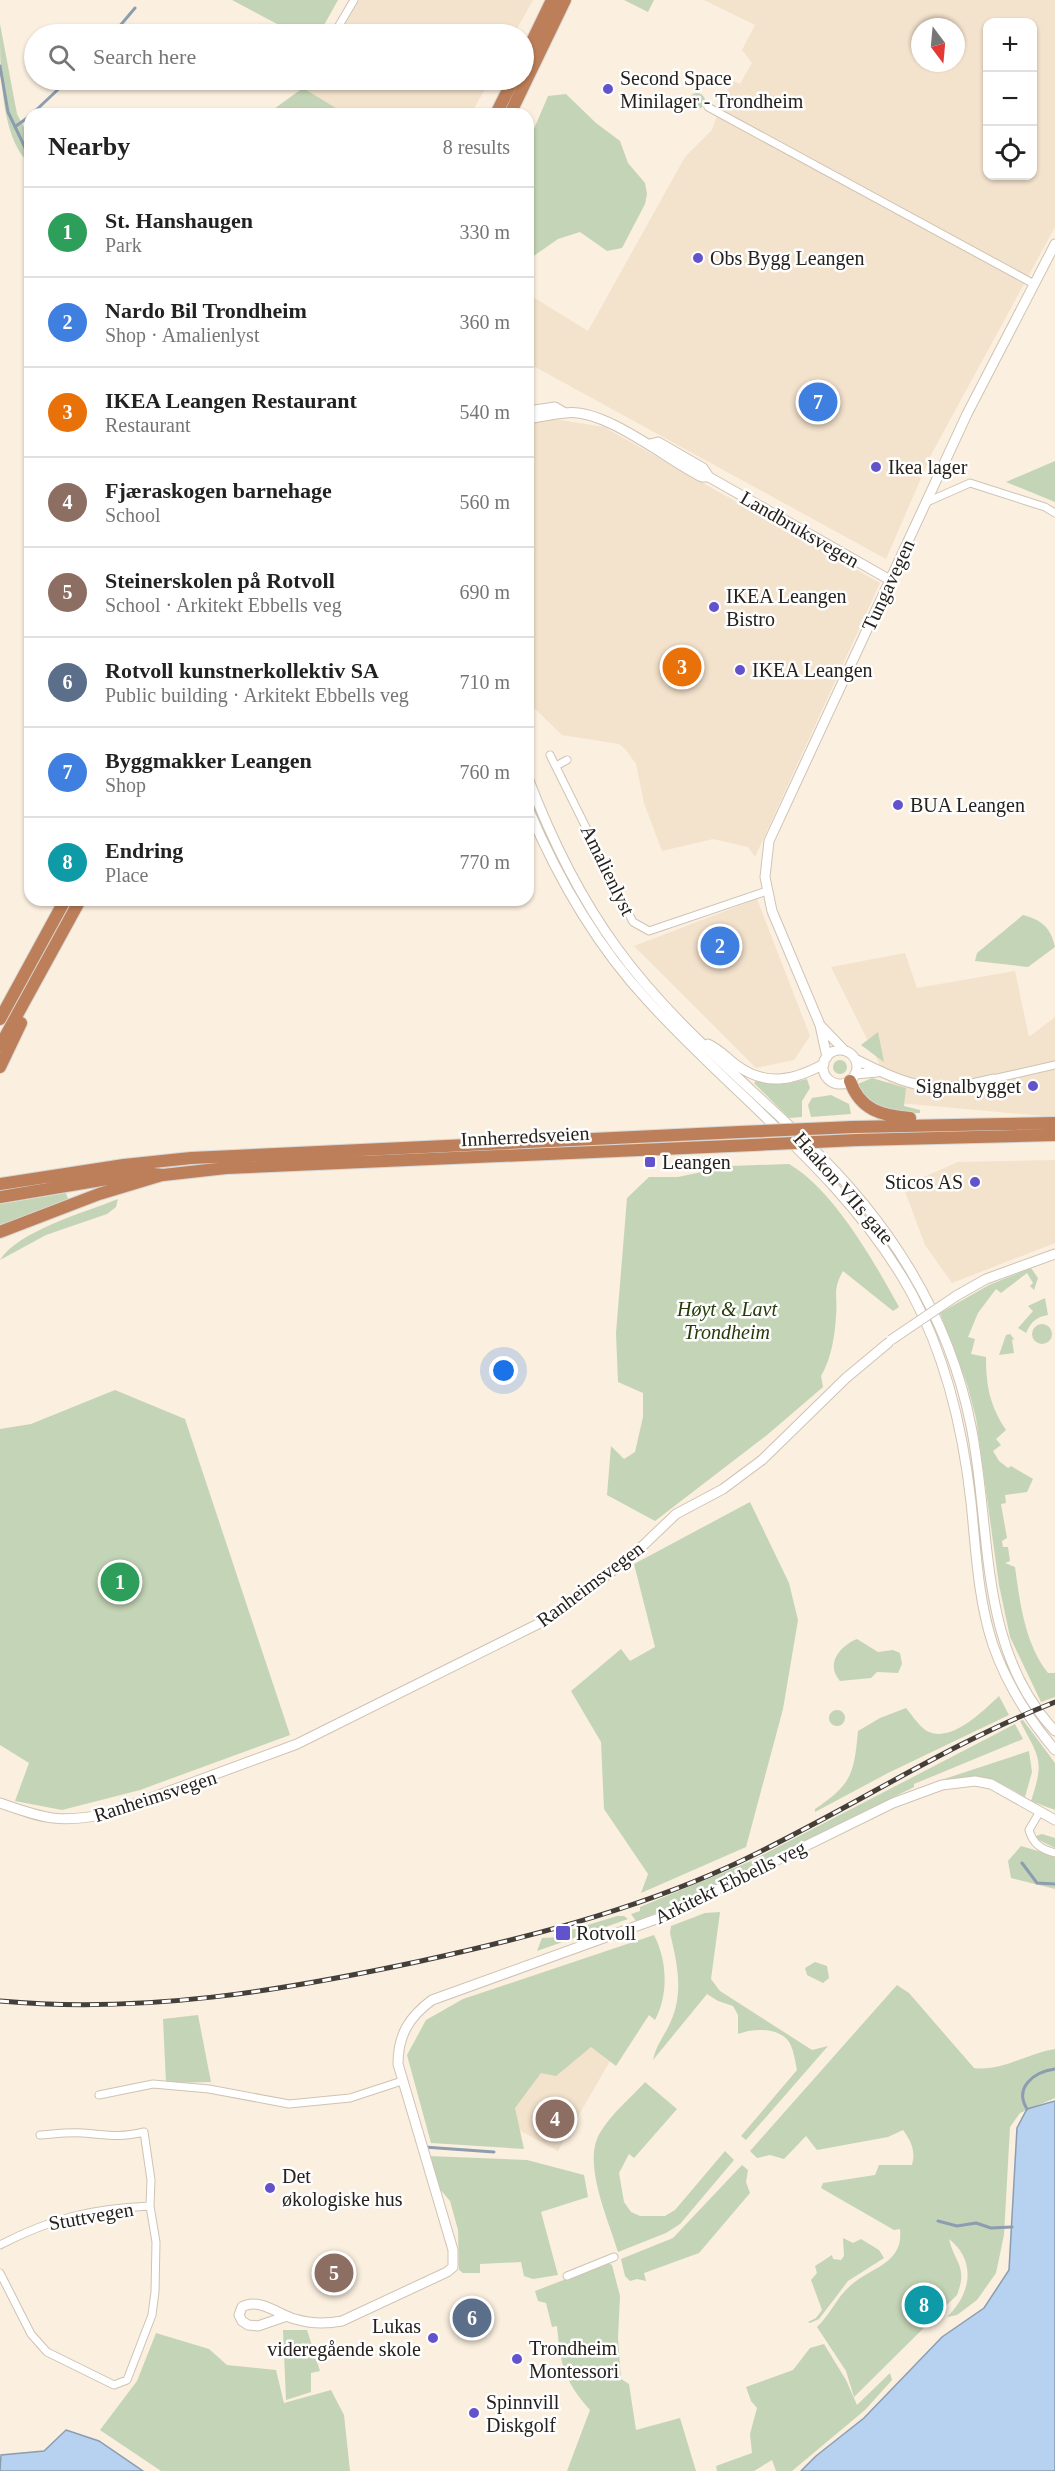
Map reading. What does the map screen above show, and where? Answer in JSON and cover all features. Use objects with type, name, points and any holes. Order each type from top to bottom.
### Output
[{"type":"highway","points":[[534,37],[552,0]]},
{"type":"highway","points":[[534,54],[565,0]]},
{"type":"highway","points":[[500,108],[513,90]]},
{"type":"highway","points":[[511,108],[516,90]]},
{"type":"highway","points":[[517,90],[518,108]]},
{"type":"highway","points":[[0,1019],[62,906]]},
{"type":"highway","points":[[0,1046],[77,906]]},
{"type":"highway","points":[[0,1000],[21,981]]},
{"type":"highway","points":[[0,1067],[23,1019],[32,988]]},
{"type":"highway","points":[[853,1077],[861,1102],[880,1113],[962,1123]]},
{"type":"highway","name":"Innherredsveien","points":[[0,1184],[124,1165],[191,1158],[852,1127],[962,1123],[1055,1123]]},
{"type":"highway","name":"Innherredsveien","points":[[0,1197],[126,1175],[226,1168],[857,1140],[1055,1135]]},
{"type":"highway","points":[[0,1232],[99,1194],[163,1174]]},
{"type":"street","points":[[340,24],[354,0]]},
{"type":"street","points":[[708,107],[1034,284]]},
{"type":"street","name":"Tungavegen","points":[[825,1060],[820,1025],[777,927],[767,891],[765,867],[769,841],[992,362],[1055,244]]},
{"type":"street","name":"Landbruksvegen","points":[[534,410],[555,407],[565,413],[613,424],[650,444],[661,454],[702,477],[710,477],[890,580]]},
{"type":"street","name":"Landbruksvegen","points":[[534,418],[565,413]]},
{"type":"street","points":[[927,502],[970,483],[1045,507],[1055,513]]},
{"type":"street","name":"Amalienlyst","points":[[550,755],[633,922],[649,931],[767,891]]},
{"type":"street","points":[[556,766],[567,760]]},
{"type":"street","name":"Haakon VIIs gate","points":[[534,792],[562,858],[597,919],[635,971],[701,1041],[808,1144],[865,1206],[900,1253],[923,1290],[952,1357],[971,1425],[991,1580],[1004,1641],[1030,1698],[1055,1731]]},
{"type":"street","name":"Haakon VIIs gate","points":[[534,821],[569,895],[620,969],[674,1030],[840,1194],[877,1239],[913,1296],[941,1360],[960,1428],[979,1580],[993,1643],[1019,1703],[1055,1750]]},
{"type":"street","name":"Tungavegen","points":[[820,1025],[844,1050]]},
{"type":"street","points":[[701,1041],[716,1048],[744,1071],[765,1079],[796,1078],[836,1051],[844,1050],[877,1072],[911,1084],[944,1088],[1055,1065]]},
{"type":"street","points":[[853,1077],[857,1067],[855,1059]]},
{"type":"street","points":[[825,1060],[825,1072],[833,1082],[877,1072]]},
{"type":"street","name":"Ranheimsvegen","points":[[0,1803],[56,1821],[82,1820],[110,1813],[297,1744],[483,1654],[567,1606],[630,1558],[676,1514],[742,1475],[846,1378],[890,1341],[956,1296],[986,1279],[1055,1254]]},
{"type":"street","name":"Arkitekt Ebbells veg","points":[[287,2316],[310,2323],[327,2324],[342,2321],[447,2272],[453,2266],[453,2250],[398,2064],[401,2037],[413,2016],[432,2000],[659,1918],[919,1792],[960,1782],[991,1784],[1055,1820]]},
{"type":"street","points":[[1039,1813],[1029,1830],[1032,1839],[1036,1845],[1055,1853]]},
{"type":"street","points":[[99,2095],[153,2084],[209,2089],[289,2104],[350,2098],[402,2081]]},
{"type":"street","points":[[0,2273],[31,2334],[47,2352],[114,2385],[127,2380],[152,2315],[156,2242],[150,2206],[152,2180],[144,2132],[123,2137],[103,2137],[83,2133],[40,2134]]},
{"type":"street","name":"Stuttvegen","points":[[0,2245],[39,2225],[74,2215],[150,2206]]},
{"type":"street","points":[[567,2276],[614,2257]]},
{"type":"shaded area","points":[[359,0],[533,0],[520,24],[345,24]]},
{"type":"shaded area","points":[[704,0],[1055,0],[1055,227],[932,453],[886,559],[534,366],[534,298],[588,331],[685,157],[712,130],[723,98],[733,81],[740,84],[752,63],[742,50],[755,25]]},
{"type":"shaded area","points":[[306,90],[484,90],[474,108],[336,108]]},
{"type":"shaded area","points":[[554,419],[604,427],[880,583],[755,857],[748,847],[713,839],[662,851],[644,803],[636,764],[626,750],[619,744],[562,735],[534,708],[534,421]]},
{"type":"shaded area","points":[[757,899],[810,1036],[794,1060],[756,1068],[634,946]]},
{"type":"shaded area","points":[[905,953],[917,988],[1015,971],[1029,1037],[1055,1017],[1055,1117],[899,1103],[831,967]]},
{"type":"shaded area","points":[[1055,1160],[1055,1243],[952,1283],[925,1245],[903,1186],[958,1162]]},
{"type":"shaded area","points":[[540,2010],[610,2061],[558,2151],[468,2103]]},
{"type":"green space","points":[[232,0],[338,0],[325,24],[277,24]]},
{"type":"green space","points":[[624,0],[654,0],[648,12]]},
{"type":"green space","points":[[0,24],[17,114],[24,127],[24,157],[13,137],[7,119],[0,60]]},
{"type":"green space","points":[[300,90],[306,90],[336,108],[275,108]]},
{"type":"green space","points":[[697,93],[703,95],[705,101],[703,107],[697,109],[691,107],[689,101],[691,95]]},
{"type":"green space","points":[[566,94],[596,123],[620,141],[628,163],[645,183],[647,194],[645,204],[622,248],[607,251],[580,232],[558,239],[534,256],[534,129],[548,96]]},
{"type":"green space","points":[[1055,461],[1055,502],[1006,482]]},
{"type":"green space","points":[[1023,915],[1045,926],[1055,947],[1028,967],[975,961],[977,953]]},
{"type":"green space","points":[[878,1032],[884,1062],[861,1045]]},
{"type":"green space","points":[[837,1060],[843,1060],[847,1067],[843,1074],[837,1074],[833,1070],[833,1064]]},
{"type":"green space","points":[[872,1078],[906,1088],[904,1106],[920,1110],[920,1113],[891,1112],[875,1106],[868,1100],[858,1084]]},
{"type":"green space","points":[[807,1079],[810,1088],[802,1101],[802,1117],[789,1118],[754,1083],[756,1081],[784,1084]]},
{"type":"green space","points":[[831,1095],[849,1104],[851,1114],[811,1117],[808,1105],[812,1098]]},
{"type":"green space","name":"Høyt & Lavt Trondheim","points":[[789,1164],[821,1191],[852,1228],[899,1307],[893,1311],[843,1271],[836,1288],[832,1347],[821,1376],[823,1387],[767,1435],[655,1521],[607,1495],[611,1446],[624,1459],[635,1452],[643,1417],[643,1393],[618,1382],[616,1333],[627,1198],[649,1177],[678,1177],[730,1166]]},
{"type":"green space","points":[[66,1193],[68,1199],[0,1226],[0,1204]]},
{"type":"green space","points":[[118,1199],[116,1207],[107,1214],[46,1235],[0,1260],[9,1250],[37,1231]]},
{"type":"green space","points":[[1031,1268],[1038,1278],[1034,1290],[1030,1286],[1033,1283],[1027,1273],[1001,1293],[996,1289],[978,1313],[968,1337],[975,1339],[971,1354],[986,1357],[990,1395],[996,1413],[1006,1430],[996,1439],[1001,1445],[993,1451],[999,1461],[1008,1468],[1011,1466],[1033,1479],[1027,1492],[1005,1495],[1006,1503],[1001,1504],[1007,1538],[1002,1541],[1003,1547],[1008,1547],[1010,1561],[1005,1563],[1015,1567],[1025,1623],[1034,1649],[1048,1673],[1055,1673],[1055,1697],[1041,1702],[1010,1637],[999,1585],[976,1418],[967,1384],[940,1313],[989,1285]]},
{"type":"green space","points":[[1045,1298],[1048,1315],[1034,1321],[1026,1333],[1018,1328],[1033,1311],[1028,1306]]},
{"type":"green space","points":[[1042,1324],[1049,1327],[1052,1334],[1049,1341],[1042,1344],[1035,1341],[1032,1334],[1035,1327]]},
{"type":"green space","points":[[1010,1334],[1014,1339],[1012,1340],[1014,1353],[999,1355],[1006,1335]]},
{"type":"green space","points":[[115,1390],[185,1419],[290,1735],[140,1790],[62,1810],[15,1801],[29,1763],[0,1745],[0,1429],[31,1424]]},
{"type":"green space","points":[[750,1502],[789,1583],[798,1620],[783,1709],[746,1847],[641,1893],[648,1874],[604,1809],[601,1742],[571,1691],[621,1649],[630,1661],[655,1647],[634,1564]]},
{"type":"green space","points":[[857,1639],[878,1652],[893,1650],[900,1653],[902,1664],[898,1673],[877,1672],[871,1678],[840,1681],[834,1668],[836,1656],[845,1646]]},
{"type":"green space","points":[[999,1696],[1009,1715],[888,1773],[815,1812],[815,1809],[837,1792],[849,1777],[855,1758],[858,1731],[880,1718],[906,1708],[929,1732],[948,1733],[967,1723]]},
{"type":"green space","points":[[834,1710],[840,1710],[845,1718],[843,1724],[834,1726],[829,1721],[829,1715]]},
{"type":"green space","points":[[1023,1720],[1055,1763],[1055,1810],[1031,1801],[1039,1767],[1036,1751],[1020,1721]]},
{"type":"green space","points":[[1015,1724],[1023,1739],[914,1784],[914,1787],[664,1910],[636,1921],[631,1914],[640,1911],[640,1907],[751,1861]]},
{"type":"green space","points":[[1029,1751],[1032,1772],[1025,1797],[1002,1785],[982,1779],[960,1778],[935,1782]]},
{"type":"green space","points":[[1042,1834],[1055,1838],[1055,1848],[1037,1839],[1036,1836]]},
{"type":"green space","points":[[1021,1846],[1055,1856],[1055,1889],[1011,1878],[1008,1861]]},
{"type":"green space","points":[[720,1912],[711,1979],[720,1991],[812,2050],[828,2046],[746,2140],[741,2136],[797,2070],[792,2048],[785,2037],[765,2030],[738,2034],[738,2015],[733,2006],[707,1994],[653,2060],[671,2021],[677,1999],[678,1977],[670,1933],[671,1926],[705,1913]]},
{"type":"green space","points":[[617,1916],[624,1916],[628,1919],[537,1951],[542,1938],[562,1937],[568,1931]]},
{"type":"green space","points":[[654,1935],[662,1955],[665,1977],[660,2010],[655,2020],[649,2015],[616,2066],[591,2047],[556,2076],[541,2073],[515,2108],[524,2149],[431,2143],[407,2055],[426,2020],[463,1999]]},
{"type":"green space","points":[[815,1962],[827,1966],[829,1978],[823,1983],[807,1975],[805,1968]]},
{"type":"green space","points":[[897,1985],[909,1993],[974,2068],[1004,2065],[1055,2049],[1055,2098],[1020,2113],[1010,2127],[1004,2235],[996,2273],[977,2300],[957,2315],[947,2317],[961,2298],[968,2278],[964,2257],[949,2239],[961,2271],[957,2295],[854,2397],[846,2371],[817,2327],[850,2286],[884,2264],[897,2250],[900,2229],[894,2230],[821,2188],[823,2183],[875,2175],[879,2165],[912,2165],[913,2151],[910,2142],[903,2130],[888,2137],[817,2150],[806,2136],[784,2159],[770,2155],[757,2158],[750,2151]]},
{"type":"green space","points":[[198,2015],[211,2082],[166,2083],[163,2019]]},
{"type":"green space","points":[[645,2082],[677,2109],[634,2158],[629,2154],[619,2173],[624,2202],[631,2212],[640,2216],[665,2216],[675,2210],[725,2151],[734,2160],[680,2224],[666,2233],[618,2252],[596,2180],[594,2151],[597,2139],[606,2124]]},
{"type":"green space","points":[[429,2156],[527,2160],[584,2175],[588,2197],[541,2212],[558,2275],[533,2279],[524,2276],[521,2262],[480,2264],[480,2273],[463,2273],[459,2270],[458,2230],[450,2201],[439,2188]]},
{"type":"green space","points":[[742,2165],[748,2170],[746,2182],[750,2193],[699,2253],[644,2273],[646,2281],[637,2279],[630,2281],[625,2276],[621,2259],[673,2238]]},
{"type":"green space","points":[[843,2238],[853,2243],[861,2239],[879,2250],[884,2258],[848,2281],[819,2319],[810,2323],[808,2322],[816,2318],[822,2310],[811,2280],[817,2273],[815,2266],[832,2255],[833,2259],[841,2260],[844,2256]]},
{"type":"green space","points":[[608,2263],[612,2265],[620,2296],[618,2338],[621,2379],[629,2384],[636,2430],[680,2418],[696,2471],[567,2471],[590,2410],[569,2380],[562,2362],[557,2326],[552,2327],[546,2303],[538,2301],[535,2291]]},
{"type":"green space","points":[[283,2330],[307,2330],[320,2371],[311,2373],[311,2392],[286,2400]]},
{"type":"green space","points":[[156,2333],[209,2349],[227,2365],[276,2370],[284,2403],[331,2390],[344,2415],[350,2471],[161,2471],[100,2430],[137,2381]]},
{"type":"green space","points":[[824,2344],[846,2380],[857,2405],[890,2373],[892,2380],[865,2410],[792,2471],[776,2471],[772,2460],[754,2471],[717,2471],[716,2466],[752,2453],[750,2434],[757,2408],[751,2401],[746,2387],[793,2370],[810,2348]]},
{"type":"water","points":[[1055,2101],[1055,2471],[801,2471],[816,2456],[864,2418],[942,2337],[984,2308],[1009,2270],[1017,2128],[1027,2109]]},
{"type":"water","points":[[66,2430],[99,2441],[143,2471],[0,2471],[1,2455],[44,2451]]},
{"type":"waterway","points":[[121,24],[135,8]]},
{"type":"waterway","points":[[0,66],[8,112],[24,145]]},
{"type":"waterway","points":[[38,108],[57,90]]},
{"type":"waterway","points":[[16,126],[24,120]]},
{"type":"waterway","points":[[1022,1863],[1037,1883],[1055,1884]]},
{"type":"waterway","points":[[1027,2109],[1023,2094],[1028,2082],[1033,2077],[1055,2069]]},
{"type":"waterway","points":[[424,2147],[494,2152]]},
{"type":"waterway","points":[[938,2221],[957,2226],[976,2223],[991,2228],[1012,2227]]},
{"type":"railway","points":[[0,2001],[54,2004],[160,2002],[264,1990],[421,1961],[576,1922],[652,1898],[726,1868],[971,1740],[1055,1702]]},
{"type":"place","name":"Second Space Minilager - Trondheim","points":[[608,89]]},
{"type":"place","name":"Obs Bygg Leangen","points":[[698,258]]},
{"type":"place","name":"Byggmakker Leangen","points":[[818,402]]},
{"type":"place","name":"Ikea lager","points":[[876,467]]},
{"type":"place","name":"IKEA Leangen Bistro","points":[[714,607]]},
{"type":"place","name":"IKEA Leangen Restaurant","points":[[682,667]]},
{"type":"place","name":"IKEA Leangen","points":[[740,670]]},
{"type":"place","name":"BUA Leangen","points":[[898,805]]},
{"type":"place","name":"Nardo Bil Trondheim","points":[[720,946]]},
{"type":"place","name":"Signalbygget","points":[[1033,1086]]},
{"type":"place","name":"Leangen","points":[[650,1162]]},
{"type":"place","name":"Sticos AS","points":[[975,1182]]},
{"type":"place","name":"St. Hanshaugen","points":[[120,1582]]},
{"type":"place","name":"Rotvoll","points":[[563,1933]]},
{"type":"place","name":"Fjæraskogen barnehage","points":[[555,2119]]},
{"type":"place","name":"Det økologiske hus","points":[[270,2188]]},
{"type":"place","name":"Steinerskolen på Rotvoll","points":[[334,2273]]},
{"type":"place","name":"Endring","points":[[924,2305]]},
{"type":"place","name":"Rotvoll kunstnerkollektiv SA","points":[[472,2318]]},
{"type":"place","name":"Lukas videregående skole","points":[[433,2338]]},
{"type":"place","name":"Trondheim Montessori","points":[[517,2359]]},
{"type":"place","name":"Spinnvill Diskgolf","points":[[474,2413]]}]
